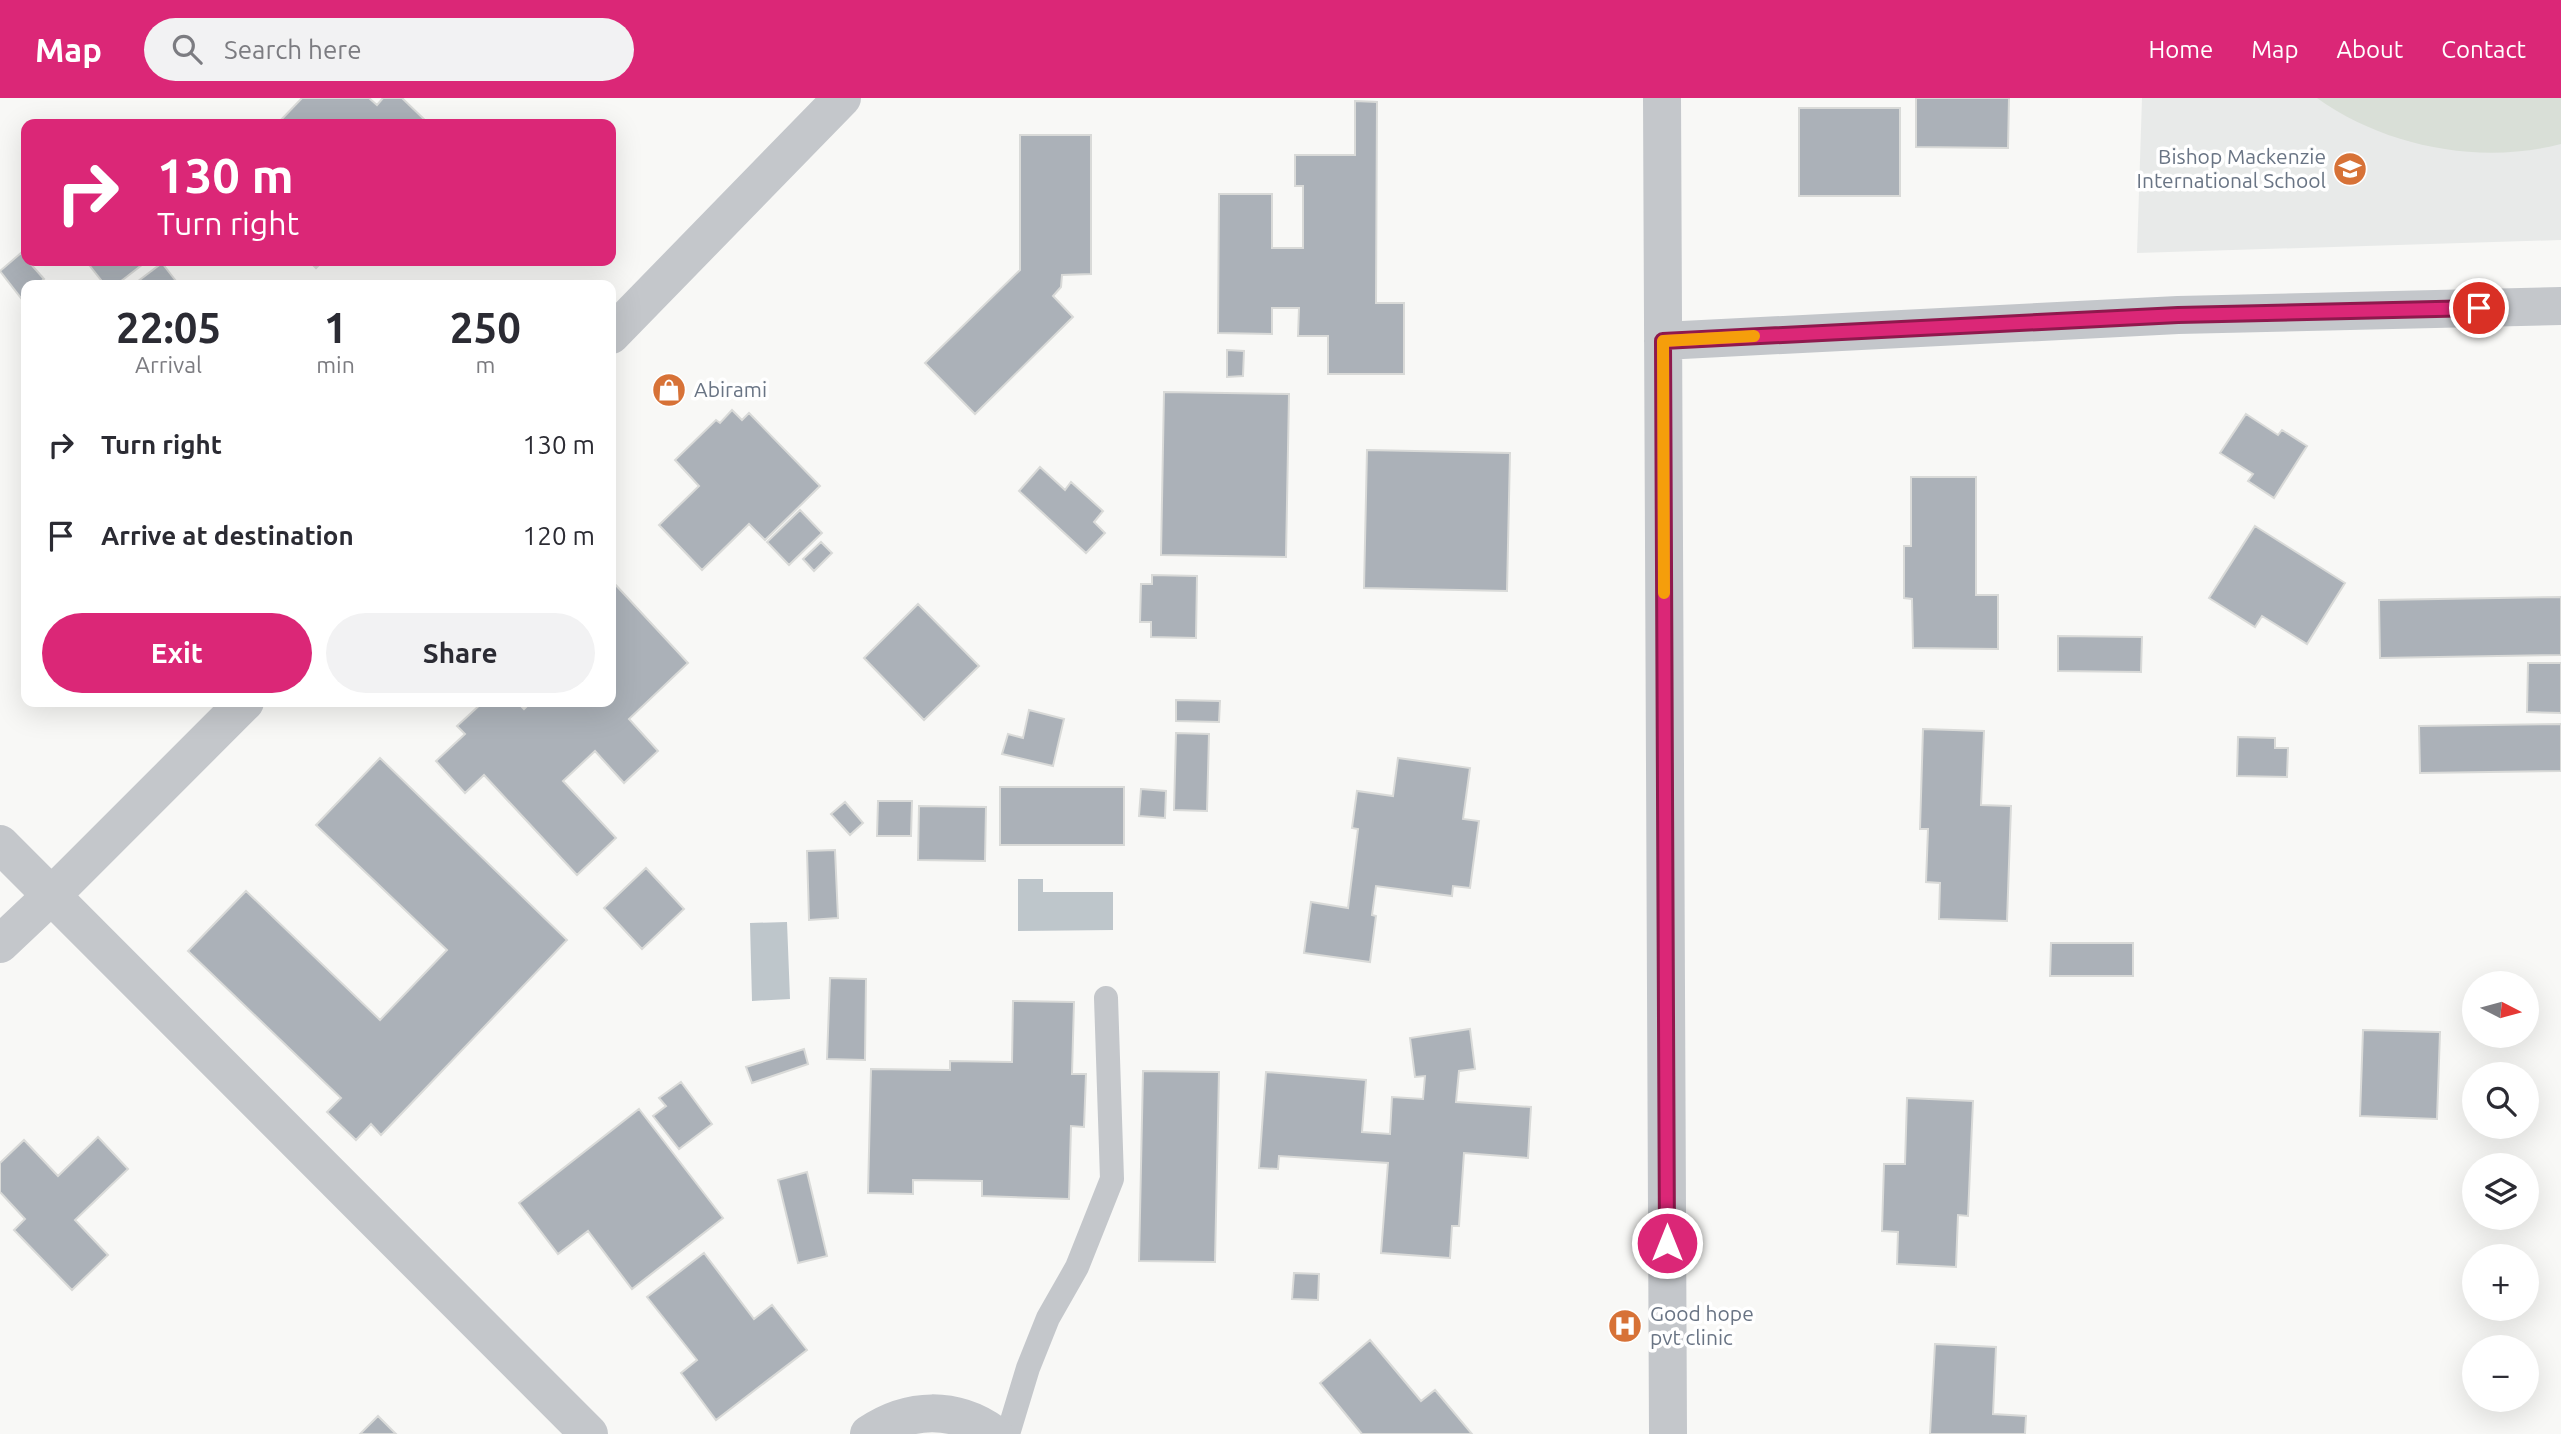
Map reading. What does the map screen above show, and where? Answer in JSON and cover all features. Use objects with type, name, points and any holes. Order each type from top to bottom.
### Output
[{"type":"street","points":[[616,330],[842,98]]},
{"type":"street","points":[[1662,98],[1668,1434]]},
{"type":"street","points":[[1663,341],[2178,315],[2561,306]]},
{"type":"street","points":[[0,944],[240,707]]},
{"type":"street","points":[[0,844],[53,894],[589,1434]]},
{"type":"street","points":[[870,1434],[882,1426],[913,1415],[943,1413],[977,1422],[994,1434]]},
{"type":"lane","points":[[1008,1434],[1028,1368],[1048,1318],[1077,1267],[1112,1179],[1106,998]]},
{"type":"shaded area","name":"Bishop Mackenzie International School","points":[[2142,98],[2561,98],[2561,240],[2137,253]]},
{"type":"shaded area","points":[[2317,98],[2561,98],[2561,144],[2498,153],[2434,147],[2372,129]]},
{"type":"shaded area","points":[[1018,879],[1043,879],[1043,892],[1113,892],[1113,930],[1018,931]]},
{"type":"shaded area","points":[[787,922],[790,999],[752,1001],[750,923]]},
{"type":"building","points":[[302,98],[369,98],[377,105],[383,98],[402,98],[424,119],[282,119]]},
{"type":"building","points":[[1916,98],[2009,98],[2008,148],[1916,147]]},
{"type":"building","points":[[1355,101],[1377,102],[1376,303],[1404,303],[1404,374],[1328,374],[1328,336],[1298,336],[1299,308],[1272,308],[1272,334],[1218,333],[1219,194],[1272,194],[1272,248],[1303,248],[1303,186],[1295,186],[1295,155],[1355,155]]},
{"type":"building","points":[[1799,108],[1900,108],[1900,196],[1799,196]]},
{"type":"building","points":[[1020,135],[1091,135],[1091,274],[1062,275],[1061,287],[1053,296],[1073,317],[975,414],[925,363],[1020,270]]},
{"type":"building","points":[[21,253],[21,266],[32,266],[44,279],[21,280],[21,298],[0,271]]},
{"type":"building","points":[[90,266],[141,266],[122,280],[101,280]]},
{"type":"building","points":[[158,266],[164,266],[175,280],[140,280]]},
{"type":"building","points":[[1227,350],[1244,351],[1243,376],[1227,377]]},
{"type":"building","points":[[1164,392],[1289,394],[1286,557],[1161,555]]},
{"type":"building","points":[[732,410],[742,420],[749,413],[820,486],[765,540],[749,524],[702,570],[659,525],[699,486],[675,460],[716,420],[720,423]]},
{"type":"building","points":[[2246,414],[2278,435],[2282,430],[2307,446],[2274,498],[2248,481],[2253,474],[2220,453]]},
{"type":"building","points":[[1367,450],[1510,453],[1507,591],[1364,588]]},
{"type":"building","points":[[1040,467],[1065,490],[1071,482],[1103,511],[1094,522],[1105,533],[1086,553],[1019,491]]},
{"type":"building","points":[[1911,477],[1976,477],[1976,595],[1998,595],[1998,649],[1913,648],[1912,599],[1904,598],[1904,546],[1911,546]]},
{"type":"building","points":[[800,510],[822,533],[789,565],[767,542]]},
{"type":"building","points":[[2255,526],[2345,583],[2307,644],[2262,616],[2255,627],[2209,598]]},
{"type":"building","points":[[821,542],[832,553],[814,571],[803,559]]},
{"type":"building","points":[[1152,575],[1197,576],[1196,638],[1151,637],[1151,622],[1140,622],[1141,584],[1152,584]]},
{"type":"building","points":[[616,585],[688,663],[629,719],[658,751],[624,783],[595,751],[563,781],[616,838],[577,875],[484,775],[465,793],[436,761],[465,734],[457,726],[478,707],[616,707]]},
{"type":"building","points":[[2561,597],[2561,655],[2380,658],[2379,600]]},
{"type":"building","points":[[918,604],[979,666],[924,720],[864,658]]},
{"type":"building","points":[[2058,636],[2142,637],[2141,672],[2058,671]]},
{"type":"building","points":[[2528,663],[2561,663],[2561,713],[2527,712]]},
{"type":"building","points":[[1176,700],[1220,701],[1219,722],[1176,721]]},
{"type":"building","points":[[1029,710],[1064,719],[1053,766],[1002,754],[1008,734],[1023,738]]},
{"type":"building","points":[[2561,724],[2561,771],[2420,773],[2419,726]]},
{"type":"building","points":[[1923,729],[1984,731],[1981,805],[2011,806],[2007,921],[1939,919],[1940,883],[1926,882],[1928,829],[1920,829]]},
{"type":"building","points":[[1176,733],[1209,734],[1207,811],[1174,810]]},
{"type":"building","points":[[2238,737],[2275,738],[2275,748],[2288,748],[2287,777],[2237,776]]},
{"type":"building","points":[[380,758],[567,940],[381,1135],[371,1124],[356,1140],[327,1112],[341,1098],[188,951],[246,891],[380,1020],[447,950],[316,825]]},
{"type":"building","points":[[1398,758],[1470,768],[1463,819],[1479,821],[1470,888],[1453,886],[1452,896],[1376,886],[1372,915],[1376,916],[1370,962],[1304,953],[1311,902],[1348,908],[1358,829],[1352,828],[1357,791],[1393,796]]},
{"type":"building","points":[[1000,787],[1124,787],[1124,845],[1000,845]]},
{"type":"building","points":[[1141,789],[1166,791],[1165,818],[1139,816]]},
{"type":"building","points":[[878,801],[912,801],[911,836],[877,836]]},
{"type":"building","points":[[845,802],[863,823],[850,835],[831,814]]},
{"type":"building","points":[[919,806],[986,807],[985,861],[918,860]]},
{"type":"building","points":[[835,850],[838,918],[809,920],[807,851]]},
{"type":"building","points":[[646,868],[684,909],[642,949],[604,908]]},
{"type":"building","points":[[2051,943],[2133,943],[2133,976],[2050,976]]},
{"type":"building","points":[[830,978],[866,979],[865,1060],[827,1059]]},
{"type":"building","points":[[1013,1001],[1074,1002],[1072,1074],[1086,1074],[1084,1127],[1071,1126],[1069,1199],[982,1196],[982,1181],[913,1180],[913,1194],[868,1193],[871,1069],[950,1070],[950,1061],[1012,1062]]},
{"type":"building","points":[[1470,1029],[1475,1069],[1459,1071],[1456,1102],[1531,1107],[1528,1158],[1464,1153],[1459,1226],[1452,1226],[1450,1258],[1381,1253],[1388,1163],[1279,1156],[1278,1169],[1259,1168],[1266,1072],[1366,1080],[1362,1132],[1390,1134],[1392,1097],[1423,1099],[1425,1076],[1415,1077],[1410,1038]]},
{"type":"building","points":[[2363,1030],[2440,1032],[2437,1119],[2360,1116]]},
{"type":"building","points":[[804,1049],[808,1064],[752,1083],[746,1067]]},
{"type":"building","points":[[1143,1071],[1219,1072],[1215,1262],[1139,1261]]},
{"type":"building","points":[[681,1082],[712,1124],[679,1149],[653,1116],[666,1106],[659,1098]]},
{"type":"building","points":[[1907,1098],[1973,1101],[1968,1216],[1958,1215],[1956,1267],[1897,1264],[1898,1232],[1882,1231],[1884,1164],[1905,1164]]},
{"type":"building","points":[[639,1109],[723,1218],[632,1289],[588,1231],[558,1254],[519,1203]]},
{"type":"building","points":[[98,1137],[128,1169],[75,1220],[108,1255],[72,1290],[14,1230],[25,1219],[0,1192],[0,1163],[24,1140],[58,1176]]},
{"type":"building","points":[[807,1172],[827,1256],[798,1263],[778,1180]]},
{"type":"building","points":[[704,1253],[754,1319],[772,1305],[807,1350],[716,1420],[681,1373],[697,1360],[647,1297]]},
{"type":"building","points":[[1294,1273],[1319,1274],[1318,1300],[1292,1299]]},
{"type":"building","points":[[1370,1340],[1421,1401],[1435,1390],[1472,1434],[1362,1434],[1320,1383]]},
{"type":"building","points":[[1935,1344],[1996,1347],[1993,1414],[2026,1416],[2025,1434],[1930,1434]]},
{"type":"building","points":[[378,1416],[396,1434],[360,1434]]},
{"type":"slow traffic","points":[[1664,593],[1663,341],[1754,336]]},
{"type":"place","name":"Bishop Mackenzie International School","points":[[2350,169]]},
{"type":"place","name":"Abirami","points":[[669,390]]},
{"type":"place","name":"Good hope pvt clinic","points":[[1625,1326]]},
{"type":"route","points":[[1667,1243],[1663,341],[2178,315],[2479,308]]}]
